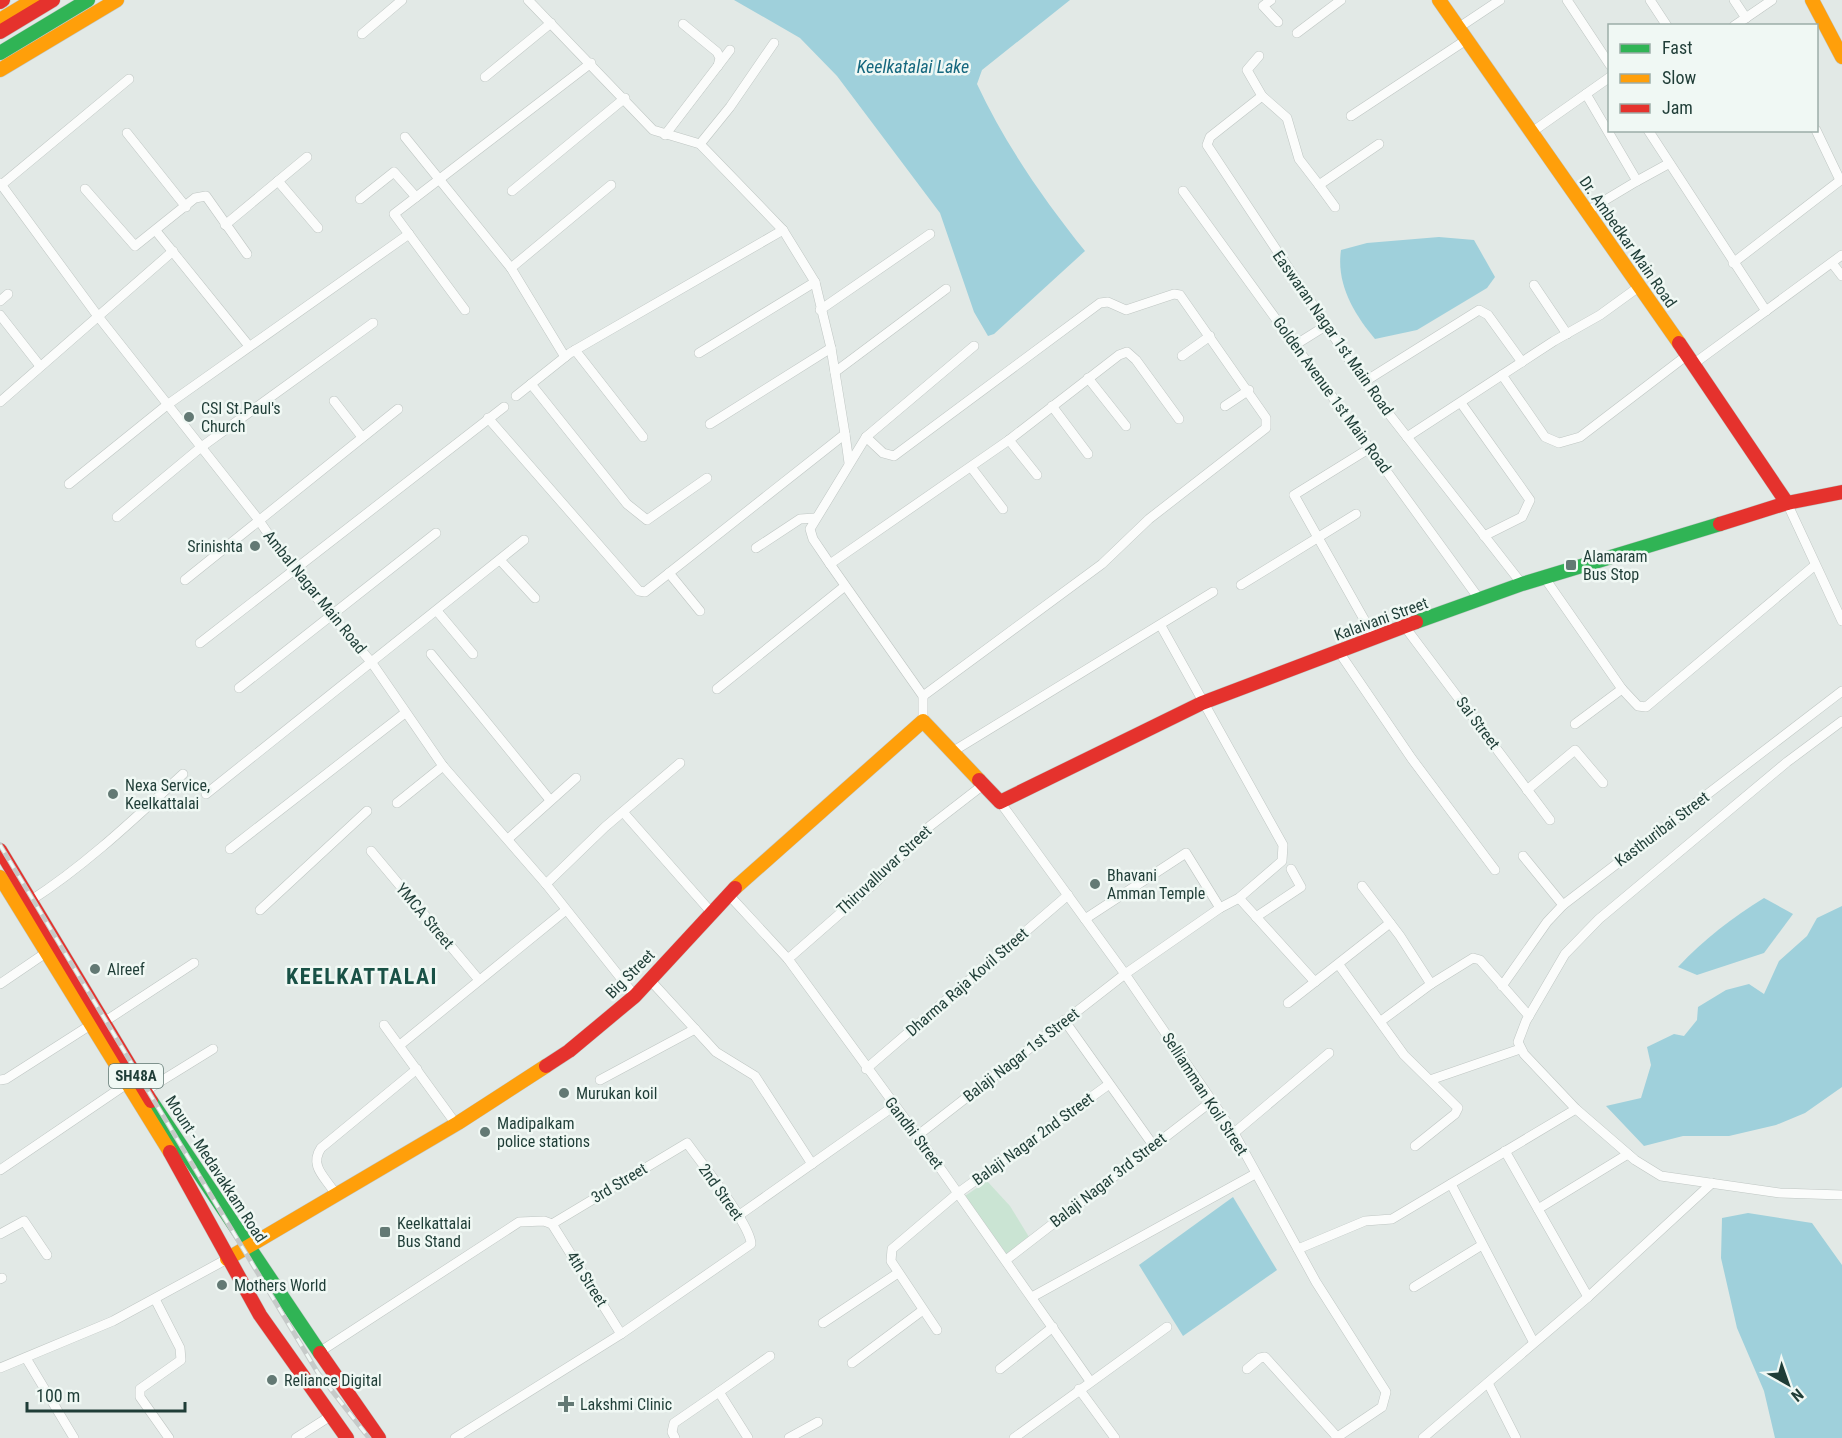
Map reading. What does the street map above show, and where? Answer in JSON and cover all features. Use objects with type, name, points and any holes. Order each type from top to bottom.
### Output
[{"type":"street","points":[[0,20],[33,0]]},
{"type":"street","points":[[0,32],[53,0]]},
{"type":"street","points":[[0,53],[88,0]]},
{"type":"street","points":[[0,70],[117,0]]},
{"type":"street","points":[[362,34],[402,0]]},
{"type":"street","points":[[528,0],[625,98],[653,130],[700,144],[783,230],[815,282],[831,348],[849,463]]},
{"type":"street","points":[[1271,0],[1260,3],[1278,22]]},
{"type":"street","points":[[1297,33],[1341,0]]},
{"type":"street","name":"Dr. Ambedkar Main Road","points":[[1439,0],[1640,286],[1787,503]]},
{"type":"street","points":[[1351,116],[1462,34],[1500,0]]},
{"type":"street","points":[[1567,0],[1608,62]]},
{"type":"street","points":[[1650,0],[1666,24]]},
{"type":"street","points":[[1734,0],[1746,18]]},
{"type":"street","points":[[1737,24],[1772,0]]},
{"type":"street","points":[[1812,0],[1841,54]]},
{"type":"street","points":[[485,77],[551,23]]},
{"type":"street","points":[[683,24],[717,52],[720,58],[718,66]]},
{"type":"street","points":[[700,144],[730,107],[774,43]]},
{"type":"street","points":[[665,135],[730,50]]},
{"type":"street","points":[[1259,56],[1247,70],[1262,96],[1287,118],[1299,159],[1335,207]]},
{"type":"street","points":[[465,310],[394,214],[591,63]]},
{"type":"street","points":[[1532,132],[1608,78]]},
{"type":"street","points":[[0,185],[129,79]]},
{"type":"street","points":[[1586,94],[1608,132]]},
{"type":"street","name":"Easwaran Nagar 1st Main Road","points":[[1262,96],[1210,137],[1207,145],[1364,382],[1522,584]]},
{"type":"street","points":[[512,191],[625,98]]},
{"type":"street","points":[[1608,132],[1637,181]]},
{"type":"street","points":[[1649,132],[1668,165],[1766,311]]},
{"type":"street","points":[[1733,263],[1841,179],[1817,132]]},
{"type":"street","points":[[127,133],[186,207]]},
{"type":"street","points":[[405,137],[441,178],[511,268],[565,357]]},
{"type":"street","points":[[1319,185],[1379,144]]},
{"type":"street","points":[[225,225],[307,157]]},
{"type":"street","points":[[1587,211],[1668,165]]},
{"type":"street","points":[[360,199],[394,172],[416,197]]},
{"type":"street","points":[[278,181],[318,228]]},
{"type":"street","points":[[511,268],[610,184]]},
{"type":"street","name":"Ambal Nagar Main Road","points":[[0,185],[97,315],[258,519],[293,570],[372,663],[443,766],[546,884],[635,996]]},
{"type":"street","points":[[85,189],[131,244],[138,245],[195,198],[206,196],[247,254]]},
{"type":"street","name":"Golden Avenue 1st Main Road","points":[[1183,191],[1480,600]]},
{"type":"street","points":[[516,396],[576,350],[783,230]]},
{"type":"street","points":[[156,231],[249,346]]},
{"type":"street","points":[[69,484],[167,405],[409,234]]},
{"type":"street","points":[[820,310],[930,234]]},
{"type":"street","points":[[0,402],[173,251]]},
{"type":"street","points":[[1502,375],[1545,437],[1564,442],[1580,437],[1766,311],[1842,255]]},
{"type":"street","points":[[1832,263],[1842,276]]},
{"type":"street","points":[[699,353],[815,282]]},
{"type":"street","points":[[1534,285],[1567,334]]},
{"type":"street","points":[[1407,437],[1522,362],[1600,315],[1640,286]]},
{"type":"street","points":[[835,372],[946,289]]},
{"type":"street","points":[[0,301],[8,294]]},
{"type":"street","points":[[866,437],[883,453],[894,456],[1100,303],[1108,302],[1126,310],[1174,294],[1180,295],[1249,390],[1266,418],[1266,428],[1149,519],[1102,564],[923,696]]},
{"type":"street","points":[[1364,382],[1479,310],[1488,315],[1522,362]]},
{"type":"street","points":[[0,315],[40,366]]},
{"type":"street","points":[[117,517],[200,448],[373,323]]},
{"type":"street","points":[[1295,345],[1327,325]]},
{"type":"street","points":[[1182,356],[1210,336]]},
{"type":"street","points":[[974,346],[866,437],[810,529],[813,539],[923,696],[922,721],[999,802]]},
{"type":"street","points":[[710,424],[831,348]]},
{"type":"street","points":[[576,350],[644,438]]},
{"type":"street","points":[[830,564],[1009,440],[1119,355],[1127,352],[1179,419]]},
{"type":"street","points":[[1088,378],[1126,426]]},
{"type":"street","points":[[531,384],[627,504],[641,518],[647,520],[707,478]]},
{"type":"street","points":[[1225,406],[1249,390]]},
{"type":"street","points":[[334,401],[363,437]]},
{"type":"street","points":[[1461,403],[1530,500],[1522,517],[1484,536]]},
{"type":"street","points":[[1052,406],[1088,454]]},
{"type":"street","points":[[200,643],[504,407]]},
{"type":"street","points":[[185,580],[258,519],[398,409]]},
{"type":"street","points":[[488,418],[639,591],[645,592],[845,434]]},
{"type":"street","points":[[1009,440],[1037,475]]},
{"type":"street","points":[[1370,448],[1293,495],[1374,637]]},
{"type":"street","points":[[971,467],[1003,509]]},
{"type":"street","name":"Kalaivani Street","points":[[999,802],[1202,703],[1374,637],[1544,577],[1787,503],[1842,492]]},
{"type":"street","points":[[1787,503],[1814,566],[1842,621]]},
{"type":"street","points":[[1241,585],[1356,514]]},
{"type":"street","points":[[756,548],[800,519],[815,518]]},
{"type":"street","points":[[239,688],[436,533]]},
{"type":"street","points":[[206,794],[524,540]]},
{"type":"street","points":[[500,560],[535,598]]},
{"type":"street","points":[[1544,577],[1623,689],[1638,706],[1646,707],[1814,566]]},
{"type":"street","points":[[669,573],[700,611]]},
{"type":"street","points":[[717,689],[845,586]]},
{"type":"street","points":[[952,752],[1161,626],[1213,592]]},
{"type":"street","points":[[437,611],[473,654]]},
{"type":"street","name":"Balaji Nagar 1st Street","points":[[917,1136],[1125,974],[1220,908],[1239,898],[1282,861],[1283,845],[1161,626]]},
{"type":"street","name":"Sai Street","points":[[1405,627],[1550,820]]},
{"type":"street","points":[[1339,652],[1412,759],[1495,870]]},
{"type":"street","points":[[431,654],[550,800]]},
{"type":"street","points":[[1575,724],[1623,689]]},
{"type":"street","name":"Kasthuribai Street","points":[[1502,986],[1547,922],[1563,905],[1842,691]]},
{"type":"street","points":[[230,849],[405,713]]},
{"type":"street","name":"Big Street","points":[[227,1259],[335,1193],[456,1124],[569,1051],[635,996],[728,894],[922,721]]},
{"type":"street","points":[[1842,721],[1787,762],[1599,919],[1565,954],[1519,1038],[1520,1049],[1576,1109],[1628,1154],[1661,1176],[1780,1193],[1842,1195]]},
{"type":"street","points":[[1527,790],[1575,750],[1603,783]]},
{"type":"street","points":[[546,884],[623,812],[680,763]]},
{"type":"street","points":[[397,803],[443,766]]},
{"type":"street","points":[[30,901],[59,882],[141,814],[183,774]]},
{"type":"street","points":[[508,839],[576,778]]},
{"type":"street","name":"Thiruvalluvar Street","points":[[788,959],[875,883],[930,826],[983,785]]},
{"type":"street","name":"Selliamman Koil Street","points":[[999,802],[1125,974],[1234,1133],[1298,1249],[1386,1392],[1386,1399],[1382,1407],[1337,1438]]},
{"type":"street","points":[[260,910],[367,811]]},
{"type":"street","points":[[623,812],[711,912]]},
{"type":"street","name":"Mount - Medavakkam Road","points":[[0,850],[98,1023],[128,1083],[189,1182],[227,1259],[260,1315],[347,1438]]},
{"type":"street","name":"YMCA Street","points":[[371,851],[478,980]]},
{"type":"street","points":[[1085,919],[1186,854],[1220,908]]},
{"type":"street","points":[[1523,856],[1563,905]]},
{"type":"street","points":[[1256,917],[1301,886],[1291,868]]},
{"type":"street","name":"Mount - Medavakkam Road","points":[[0,877],[48,952],[145,1090],[247,1247],[380,1438]]},
{"type":"street","points":[[1362,886],[1431,984]]},
{"type":"street","name":"Gandhi Street","points":[[728,894],[788,959],[1006,1260],[1090,1381]]},
{"type":"street","name":"Dharma Raja Kovil Street","points":[[866,1069],[1068,895]]},
{"type":"street","points":[[1239,898],[1315,982]]},
{"type":"street","points":[[400,1045],[566,910]]},
{"type":"street","points":[[1288,1004],[1390,923]]},
{"type":"street","points":[[0,984],[48,952]]},
{"type":"street","points":[[1381,1021],[1431,984],[1473,958],[1480,960],[1529,1016]]},
{"type":"street","points":[[0,1080],[6,1079],[194,963]]},
{"type":"street","points":[[1339,965],[1404,1055],[1455,1105],[1457,1111],[1415,1146]]},
{"type":"street","points":[[650,980],[716,1052],[755,1076],[812,1164]]},
{"type":"street","points":[[1064,1020],[1108,1085],[1153,1145]]},
{"type":"street","points":[[384,1025],[456,1124]]},
{"type":"street","points":[[600,1080],[695,1029]]},
{"type":"street","points":[[145,1090],[213,1049]]},
{"type":"street","points":[[1430,1080],[1520,1049]]},
{"type":"street","points":[[1234,1133],[1329,1053]]},
{"type":"street","points":[[335,1193],[315,1164],[315,1157],[321,1148],[417,1069]]},
{"type":"street","points":[[0,1170],[128,1083]]},
{"type":"street","name":"Balaji Nagar 2nd Street","points":[[898,1273],[891,1261],[892,1249],[958,1193],[1108,1085]]},
{"type":"street","name":"Balaji Nagar 3rd Street","points":[[1006,1260],[1212,1101]]},
{"type":"street","points":[[738,1216],[894,1106]]},
{"type":"street","points":[[1298,1249],[1365,1221],[1392,1219],[1576,1109]]},
{"type":"street","name":"2nd Street","points":[[621,1334],[751,1244],[751,1237],[738,1216],[687,1143]]},
{"type":"street","name":"3rd Street","points":[[552,1224],[687,1143]]},
{"type":"street","points":[[1505,1151],[1588,1297]]},
{"type":"street","points":[[1538,1209],[1628,1154]]},
{"type":"street","points":[[1032,1297],[1255,1174]]},
{"type":"street","points":[[1424,1438],[1533,1341],[1588,1297],[1712,1182]]},
{"type":"street","points":[[1451,1184],[1533,1341]]},
{"type":"street","points":[[0,1234],[24,1221],[47,1255]]},
{"type":"street","points":[[321,1351],[519,1222],[544,1221],[552,1224]]},
{"type":"street","name":"4th Street","points":[[552,1224],[621,1334]]},
{"type":"street","points":[[1414,1287],[1482,1245]]},
{"type":"street","points":[[0,1368],[113,1322],[227,1259]]},
{"type":"street","points":[[823,1323],[898,1273],[937,1330]]},
{"type":"street","points":[[154,1299],[180,1347],[181,1360],[145,1383],[140,1389],[140,1397],[169,1438]]},
{"type":"street","points":[[852,1362],[923,1310]]},
{"type":"street","points":[[1000,1369],[1053,1327]]},
{"type":"street","points":[[1021,1436],[1079,1389],[1167,1327]]},
{"type":"street","points":[[455,1438],[621,1334]]},
{"type":"street","points":[[675,1438],[672,1432],[674,1423],[770,1356]]},
{"type":"street","points":[[1247,1369],[1260,1358],[1265,1357],[1337,1438]]},
{"type":"street","points":[[26,1358],[74,1438]]},
{"type":"street","points":[[1488,1383],[1516,1438]]},
{"type":"street","points":[[1079,1389],[1115,1438]]},
{"type":"street","points":[[719,1392],[748,1438]]},
{"type":"street","points":[[296,1438],[332,1415]]},
{"type":"street","points":[[789,1438],[818,1422]]},
{"type":"street","points":[[469,1429],[475,1438]]},
{"type":"green space","points":[[987,1181],[1010,1206],[1029,1237],[1008,1256],[965,1196]]},
{"type":"water","name":"Keelkatalai Lake","points":[[734,0],[1070,0],[982,70],[977,84],[1026,171],[1085,251],[994,334],[988,336],[974,312],[940,213],[837,76],[800,38]]},
{"type":"water","points":[[1439,237],[1474,240],[1495,277],[1487,288],[1417,330],[1375,339],[1348,298],[1341,275],[1341,250],[1367,243]]},
{"type":"water","points":[[1764,898],[1793,914],[1764,953],[1697,975],[1678,967],[1719,930]]},
{"type":"water","points":[[1842,906],[1842,1087],[1805,1113],[1776,1125],[1729,1136],[1683,1136],[1644,1146],[1606,1106],[1641,1098],[1651,1065],[1647,1047],[1674,1034],[1684,1036],[1697,1020],[1698,1007],[1726,990],[1749,984],[1764,994],[1779,961],[1807,936],[1817,918]]},
{"type":"water","points":[[1233,1197],[1277,1270],[1183,1336],[1139,1265]]},
{"type":"water","points":[[1748,1213],[1812,1223],[1842,1265],[1842,1438],[1775,1438],[1764,1391],[1737,1328],[1721,1258],[1722,1218]]},
{"type":"railway","points":[[0,845],[318,1373],[369,1438]]},
{"type":"traffic: fast","points":[[0,53],[88,0]]},
{"type":"traffic: fast","points":[[1416,622],[1522,584],[1720,524]]},
{"type":"traffic: fast","points":[[151,1101],[320,1353]]},
{"type":"traffic: slow","points":[[0,20],[33,0]]},
{"type":"traffic: slow","points":[[0,70],[117,0]]},
{"type":"traffic: slow","points":[[1439,0],[1679,343]]},
{"type":"traffic: slow","points":[[1812,0],[1842,57]]},
{"type":"traffic: slow","points":[[735,888],[923,721],[979,780]]},
{"type":"traffic: slow","points":[[0,877],[170,1152]]},
{"type":"traffic: slow","points":[[227,1259],[458,1123],[546,1066]]},
{"type":"traffic: jam","points":[[0,32],[53,0]]},
{"type":"traffic: jam","points":[[1679,343],[1787,503]]},
{"type":"traffic: jam","points":[[1720,524],[1787,503],[1842,492]]},
{"type":"traffic: jam","points":[[979,780],[1000,802],[1202,703],[1416,622]]},
{"type":"traffic: jam","points":[[0,850],[151,1101]]},
{"type":"traffic: jam","points":[[546,1066],[569,1051],[635,996],[735,888]]},
{"type":"traffic: jam","points":[[170,1152],[260,1315],[347,1438]]},
{"type":"traffic: jam","points":[[320,1353],[379,1438]]},
{"type":"place","name":"CSI St.Paul's Church","points":[[189,417]]},
{"type":"place","name":"Srinishta","points":[[255,546]]},
{"type":"place","name":"Alamaram Bus Stop","points":[[1571,565]]},
{"type":"place","name":"Nexa Service, Keelkattalai","points":[[113,794]]},
{"type":"place","name":"Bhavani Amman Temple","points":[[1095,884]]},
{"type":"place","name":"Alreef","points":[[95,969]]},
{"type":"place","name":"Murukan koil","points":[[564,1093]]},
{"type":"place","name":"Madipalkam police stations","points":[[485,1132]]},
{"type":"place","name":"Keelkattalai Bus Stand","points":[[385,1232]]},
{"type":"place","name":"Mothers World","points":[[222,1285]]},
{"type":"place","name":"Reliance Digital","points":[[272,1380]]},
{"type":"place","name":"Lakshmi Clinic","points":[[566,1404]]},
{"type":"district","name":"KEELKATTALAI","points":[[362,976]]}]
